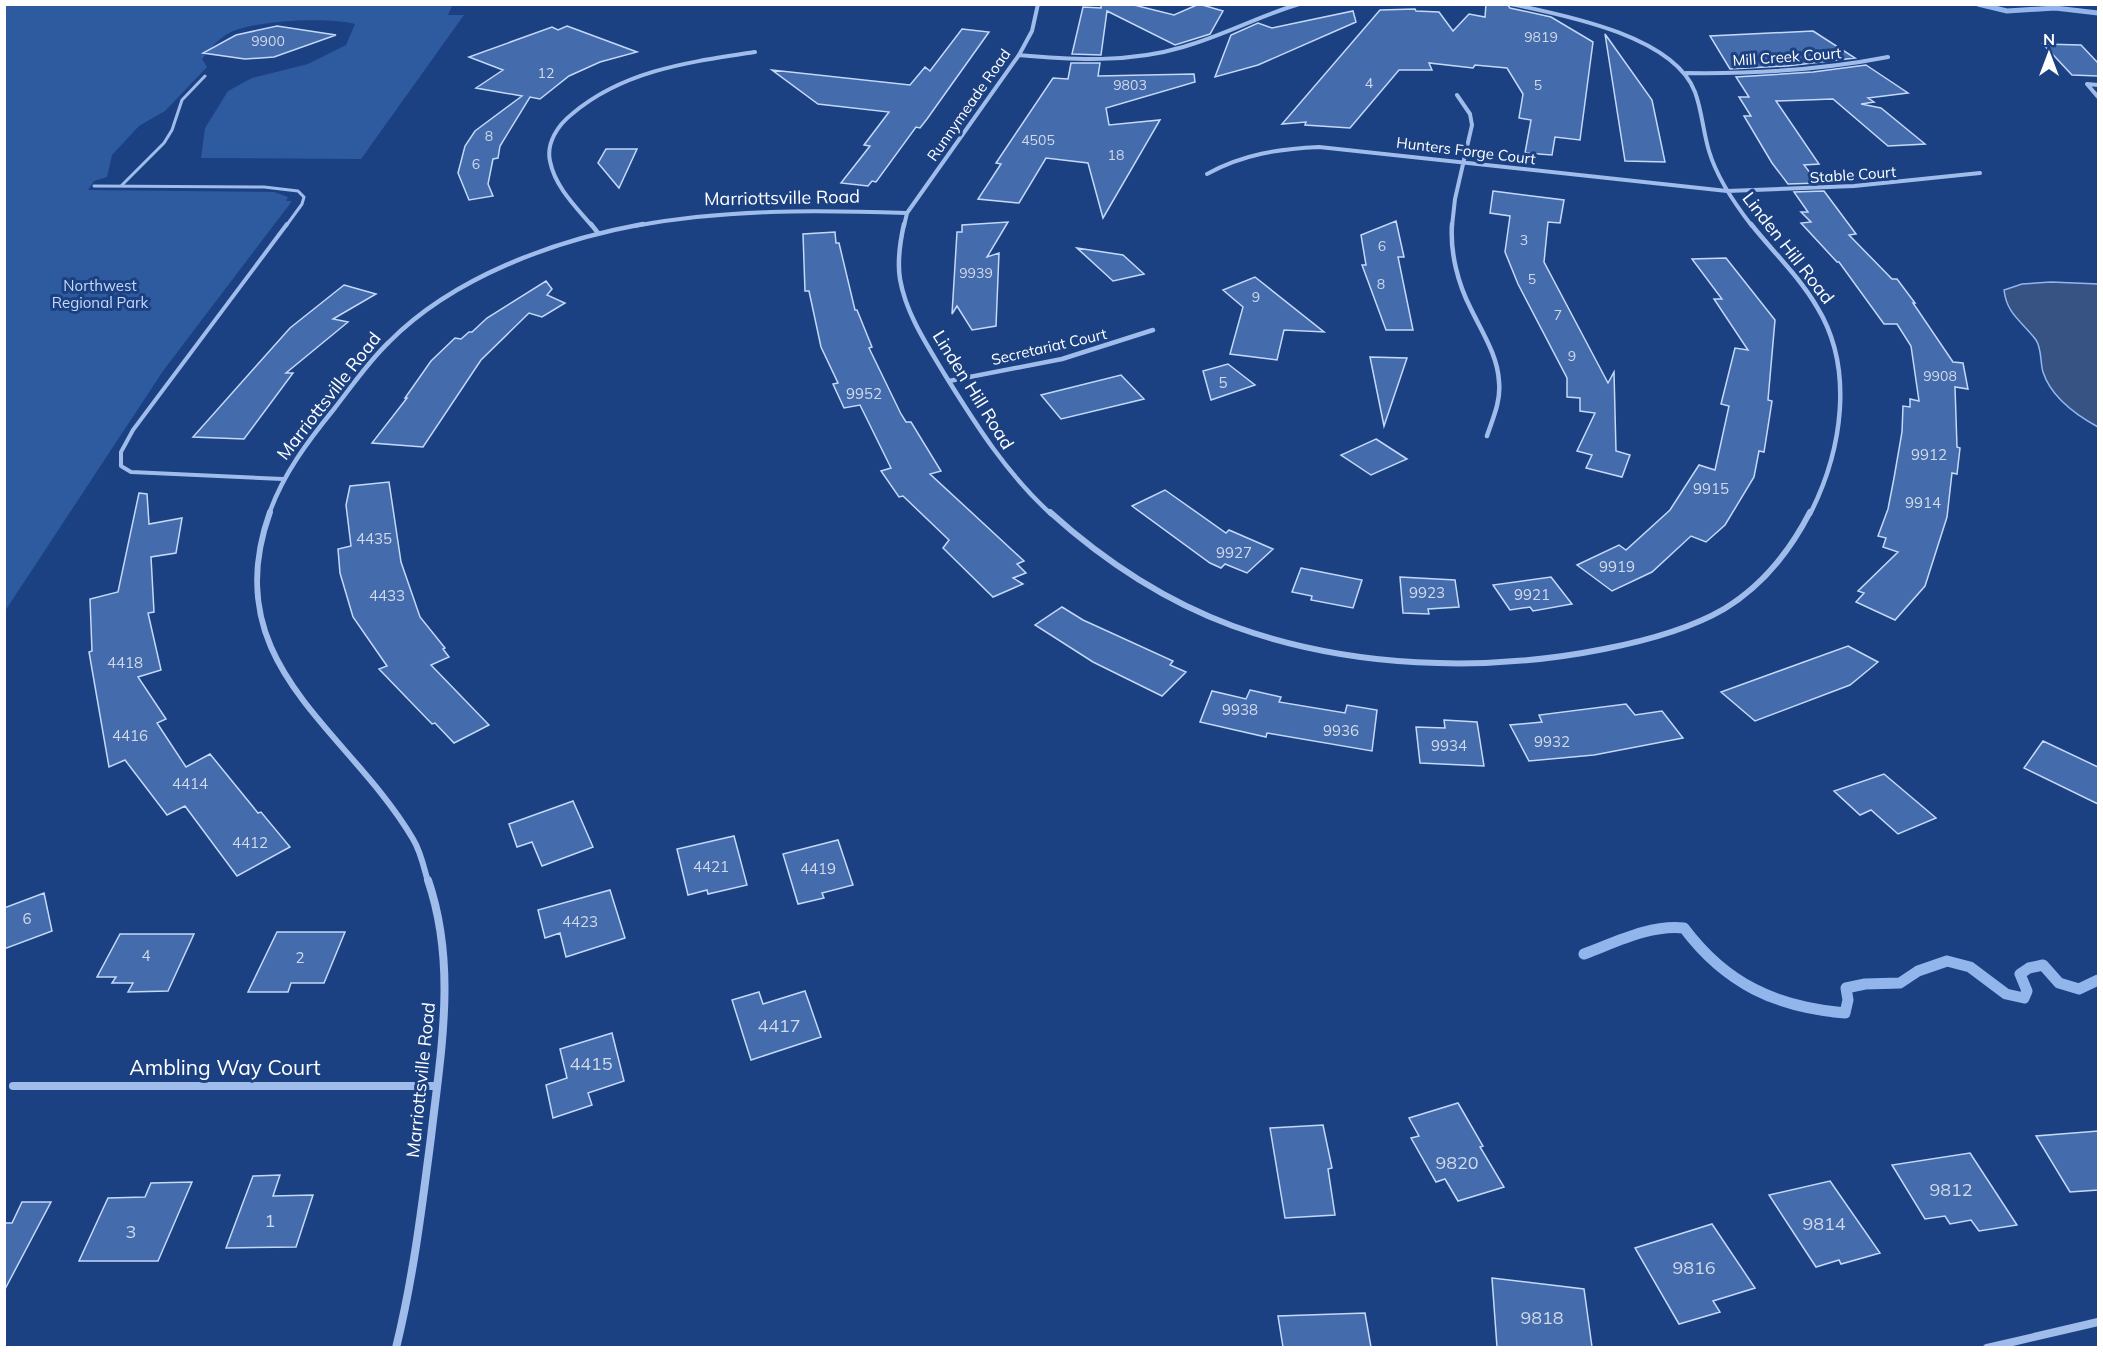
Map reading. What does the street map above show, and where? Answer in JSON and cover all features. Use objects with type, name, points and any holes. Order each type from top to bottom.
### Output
[{"type":"street","name":"Runnymeade Road","points":[[907,213],[1019,55],[1032,31],[1038,4]]},
{"type":"street","points":[[1019,55],[1079,60],[1160,53],[1204,41],[1258,17],[1299,4]]},
{"type":"street","name":"Linden Hill Road","points":[[907,213],[898,263],[900,284],[920,330],[984,439],[1012,475],[1045,508],[1096,551],[1150,587],[1213,618],[1282,640],[1350,654],[1445,665],[1511,664],[1568,658],[1637,642],[1692,625],[1735,602],[1766,577],[1795,540],[1820,495],[1835,447],[1840,397],[1839,354],[1826,318],[1804,286],[1747,221],[1726,190],[1711,158],[1694,89],[1686,74],[1674,61],[1653,47],[1626,36],[1511,4]]},
{"type":"street","points":[[598,233],[554,176],[549,159],[550,142],[560,125],[578,107],[620,83],[681,65],[755,52]]},
{"type":"street","name":"Mill Creek Court","points":[[1686,74],[1778,73],[1837,67],[1888,57]]},
{"type":"street","points":[[2098,85],[2087,84],[2098,97]]},
{"type":"street","points":[[1457,95],[1470,114],[1472,125],[1452,216],[1452,242],[1464,296],[1489,344],[1497,371],[1500,395],[1487,436]]},
{"type":"street","name":"Hunters Forge Court","points":[[1207,174],[1244,156],[1269,150],[1347,149],[1726,190]]},
{"type":"street","name":"Stable Court","points":[[1726,190],[1781,191],[1850,188],[1980,174]]},
{"type":"street","name":"Marriottsville Road","points":[[396,1347],[426,1177],[446,1017],[443,946],[432,891],[415,842],[372,783],[324,730],[293,689],[268,642],[258,600],[258,561],[264,525],[283,479],[309,440],[390,340],[427,310],[469,284],[515,261],[598,233],[685,216],[788,209],[907,213]]},
{"type":"street","name":"Secretariat Court","points":[[949,381],[1062,359],[1153,330]]},
{"type":"street","name":"Ambling Way Court","points":[[13,1086],[437,1086]]},
{"type":"street","points":[[1988,1347],[2098,1322]]},
{"type":"lane","points":[[121,186],[164,143],[172,130],[182,100],[205,76]]},
{"type":"lane","points":[[94,186],[264,187],[298,191],[304,197],[302,204],[133,430],[122,446],[119,458],[122,466],[131,472],[283,479]]},
{"type":"green space","name":"Northwest Regional Park","points":[[453,4],[448,15],[464,15],[361,159],[201,158],[205,128],[228,91],[252,78],[308,64],[346,45],[355,24],[310,20],[256,25],[225,35],[202,59],[207,67],[165,111],[139,126],[112,155],[107,177],[94,181],[88,190],[274,192],[288,197],[286,201],[292,201],[163,371],[5,611],[4,5]]},
{"type":"shaded area","points":[[2051,282],[2098,284],[2098,427],[2073,411],[2052,389],[2043,372],[2036,340],[2008,306],[2004,290],[2022,284]]},
{"type":"building","points":[[1101,4],[1130,4],[1174,15],[1199,4],[1223,11],[1210,34],[1175,45],[1107,11],[1101,55],[1072,54],[1083,7],[1101,8]]},
{"type":"building","points":[[1486,4],[1507,4],[1510,8],[1551,17],[1593,42],[1580,140],[1555,137],[1552,155],[1525,153],[1531,120],[1519,118],[1523,94],[1507,68],[1475,65],[1473,68],[1429,63],[1432,70],[1399,70],[1350,128],[1305,125],[1306,122],[1282,124],[1380,10],[1415,9],[1416,11],[1439,12],[1453,31],[1469,14],[1485,17]]},
{"type":"building","points":[[1353,11],[1356,22],[1258,65],[1215,77],[1231,35],[1258,23],[1272,28]]},
{"type":"building","points":[[277,26],[336,35],[274,57],[245,59],[203,53],[236,35]]},
{"type":"building","points":[[567,26],[637,52],[600,62],[569,76],[540,99],[530,97],[500,146],[498,158],[493,159],[488,184],[493,196],[469,200],[458,173],[465,146],[475,131],[522,96],[476,88],[503,70],[469,57],[552,27],[558,30]]},
{"type":"building","points":[[962,29],[989,32],[920,128],[916,127],[876,182],[872,181],[868,186],[841,183],[870,146],[864,145],[889,112],[818,104],[772,70],[910,85],[925,67],[930,71]]},
{"type":"building","points":[[1813,31],[1855,58],[1787,66],[1730,69],[1710,36]]},
{"type":"building","points":[[1605,34],[1652,100],[1665,162],[1625,161]]},
{"type":"building","points":[[2043,44],[2081,45],[2098,63],[2098,76],[2072,75]]},
{"type":"building","points":[[1071,63],[1100,63],[1098,76],[1194,74],[1195,82],[1106,108],[1109,125],[1160,120],[1103,218],[1088,163],[1046,158],[1019,203],[978,199],[1001,164],[996,163],[1053,78],[1068,79]]},
{"type":"building","points":[[1866,65],[1908,93],[1868,98],[1874,102],[1861,104],[1881,108],[1925,144],[1888,146],[1833,99],[1776,101],[1819,164],[1804,165],[1818,183],[1788,184],[1772,163],[1744,116],[1751,116],[1739,97],[1749,97],[1736,77],[1813,72]]},
{"type":"building","points":[[606,149],[637,149],[619,188],[598,163]]},
{"type":"building","points":[[1493,191],[1564,200],[1560,223],[1548,222],[1544,262],[1608,383],[1614,372],[1616,451],[1630,455],[1622,477],[1586,468],[1592,455],[1577,451],[1595,413],[1580,411],[1580,398],[1567,397],[1567,378],[1518,284],[1505,252],[1510,216],[1490,213]]},
{"type":"building","points":[[1824,191],[1856,234],[1849,235],[1892,279],[1897,279],[1953,362],[1963,363],[1968,389],[1955,387],[1957,447],[1960,448],[1957,474],[1952,473],[1947,517],[1925,586],[1895,620],[1856,602],[1864,593],[1858,591],[1898,552],[1883,547],[1886,538],[1878,536],[1888,509],[1894,478],[1902,432],[1903,406],[1910,407],[1910,399],[1919,401],[1911,346],[1897,324],[1884,324],[1839,262],[1801,223],[1811,222],[1801,212],[1808,212],[1794,192]]},
{"type":"building","points":[[1396,221],[1404,257],[1398,257],[1413,330],[1386,330],[1362,265],[1366,265],[1361,235]]},
{"type":"building","points":[[1008,222],[987,257],[999,253],[996,326],[972,330],[957,306],[952,314],[957,232],[962,232],[962,225]]},
{"type":"building","points":[[835,232],[855,310],[857,310],[872,347],[869,348],[901,414],[906,422],[911,422],[941,471],[930,474],[1024,561],[1017,564],[1026,573],[1013,578],[1023,584],[993,597],[943,548],[949,540],[903,496],[899,497],[881,471],[891,468],[860,405],[844,408],[833,384],[838,383],[821,347],[809,291],[805,291],[803,234]]},
{"type":"building","points":[[1077,248],[1123,255],[1144,274],[1113,281]]},
{"type":"building","points":[[1726,258],[1775,320],[1768,400],[1772,401],[1764,452],[1759,451],[1754,477],[1725,525],[1706,542],[1691,536],[1652,572],[1612,591],[1577,565],[1619,545],[1626,550],[1670,510],[1699,465],[1715,470],[1729,406],[1721,404],[1735,348],[1748,350],[1714,299],[1722,299],[1692,259]]},
{"type":"building","points":[[1255,277],[1324,332],[1284,330],[1277,360],[1230,354],[1243,307],[1223,290]]},
{"type":"building","points":[[546,281],[552,289],[547,295],[565,303],[542,317],[529,313],[481,360],[423,447],[372,443],[407,398],[405,398],[431,361],[455,338],[461,339],[487,318]]},
{"type":"building","points":[[344,285],[376,294],[333,319],[348,322],[286,373],[293,373],[244,439],[193,437],[290,328]]},
{"type":"building","points":[[1370,357],[1407,358],[1384,426]]},
{"type":"building","points":[[1228,364],[1255,385],[1211,400],[1203,371]]},
{"type":"building","points":[[1121,375],[1144,399],[1061,419],[1041,395]]},
{"type":"building","points":[[1376,439],[1407,459],[1371,475],[1341,455]]},
{"type":"building","points":[[389,482],[401,562],[420,617],[445,648],[443,649],[449,657],[431,665],[489,725],[454,743],[435,723],[432,724],[379,669],[387,666],[353,617],[340,573],[338,549],[351,546],[346,505],[350,486]]},
{"type":"building","points":[[1165,490],[1226,533],[1229,530],[1273,549],[1247,573],[1225,564],[1221,568],[1210,563],[1132,506]]},
{"type":"building","points":[[139,493],[147,494],[149,524],[182,518],[176,553],[151,557],[154,612],[148,613],[161,670],[138,677],[166,719],[157,723],[186,767],[210,754],[258,813],[261,812],[290,847],[237,876],[185,806],[167,815],[125,760],[109,767],[89,652],[92,651],[90,599],[118,592]]},
{"type":"building","points":[[1301,568],[1362,580],[1353,608],[1311,600],[1312,596],[1292,592]]},
{"type":"building","points":[[1400,577],[1455,580],[1459,607],[1428,609],[1429,614],[1403,613]]},
{"type":"building","points":[[1551,577],[1572,604],[1533,611],[1530,607],[1510,610],[1493,585]]},
{"type":"building","points":[[1062,607],[1083,620],[1173,661],[1170,665],[1186,672],[1162,696],[1093,662],[1035,625]]},
{"type":"building","points":[[1848,646],[1878,662],[1850,685],[1755,721],[1721,692]]},
{"type":"building","points":[[1250,690],[1281,697],[1279,702],[1345,713],[1347,705],[1377,710],[1372,751],[1267,733],[1266,737],[1200,722],[1212,691],[1246,699]]},
{"type":"building","points":[[1626,704],[1635,715],[1662,711],[1683,738],[1594,755],[1529,761],[1510,725],[1542,722],[1539,715]]},
{"type":"building","points":[[1444,720],[1477,722],[1484,766],[1420,763],[1416,727],[1445,728]]},
{"type":"building","points":[[2043,741],[2098,767],[2098,804],[2024,768]]},
{"type":"building","points":[[1884,774],[1936,818],[1898,834],[1871,810],[1860,815],[1834,791]]},
{"type":"building","points":[[573,801],[593,847],[542,866],[532,842],[517,847],[509,824]]},
{"type":"building","points":[[734,836],[747,885],[708,894],[707,890],[688,895],[677,849]]},
{"type":"building","points":[[838,840],[853,885],[822,893],[824,898],[798,904],[783,854]]},
{"type":"building","points":[[610,890],[625,938],[566,957],[560,933],[545,938],[538,910]]},
{"type":"building","points":[[44,893],[52,931],[4,949],[4,908]]},
{"type":"building","points":[[277,932],[345,932],[324,983],[291,983],[288,992],[248,992]]},
{"type":"building","points":[[120,934],[194,934],[168,991],[128,992],[133,983],[112,983],[116,977],[97,977]]},
{"type":"building","points":[[805,991],[821,1037],[751,1060],[732,1000],[759,992],[763,1004]]},
{"type":"building","points":[[612,1033],[624,1081],[588,1093],[592,1105],[553,1118],[546,1085],[567,1078],[560,1049]]},
{"type":"building","points":[[1458,1103],[1483,1146],[1480,1147],[1504,1187],[1458,1201],[1445,1179],[1436,1182],[1411,1138],[1419,1136],[1409,1118]]},
{"type":"building","points":[[1323,1125],[1332,1168],[1328,1169],[1335,1215],[1285,1218],[1270,1128]]},
{"type":"building","points":[[2098,1131],[2098,1190],[2070,1192],[2036,1136]]},
{"type":"building","points":[[1970,1153],[2017,1225],[1979,1231],[1971,1220],[1950,1224],[1945,1216],[1925,1219],[1892,1165]]},
{"type":"building","points":[[280,1175],[273,1196],[313,1195],[296,1247],[226,1248],[253,1176]]},
{"type":"building","points":[[1830,1181],[1880,1253],[1841,1264],[1839,1260],[1816,1267],[1769,1195]]},
{"type":"building","points":[[192,1182],[158,1261],[79,1261],[108,1198],[145,1197],[151,1183]]},
{"type":"building","points":[[22,1202],[51,1202],[4,1291],[4,1223],[12,1223]]},
{"type":"building","points":[[1712,1224],[1755,1288],[1713,1301],[1720,1312],[1679,1324],[1635,1248]]},
{"type":"building","points":[[1492,1278],[1584,1289],[1592,1347],[1497,1347]]},
{"type":"building","points":[[1365,1313],[1371,1347],[1283,1347],[1278,1316]]},
{"type":"waterway","points":[[1978,4],[2007,11],[2055,8],[2098,13]]},
{"type":"waterway","points":[[1584,954],[1646,932],[1684,928],[1717,964],[1754,989],[1797,1005],[1845,1013],[1848,1000],[1846,988],[1865,984],[1900,983],[1918,971],[1947,961],[1970,967],[2006,994],[2024,998],[2027,991],[2020,974],[2029,968],[2043,965],[2059,983],[2079,989],[2098,980]]}]
